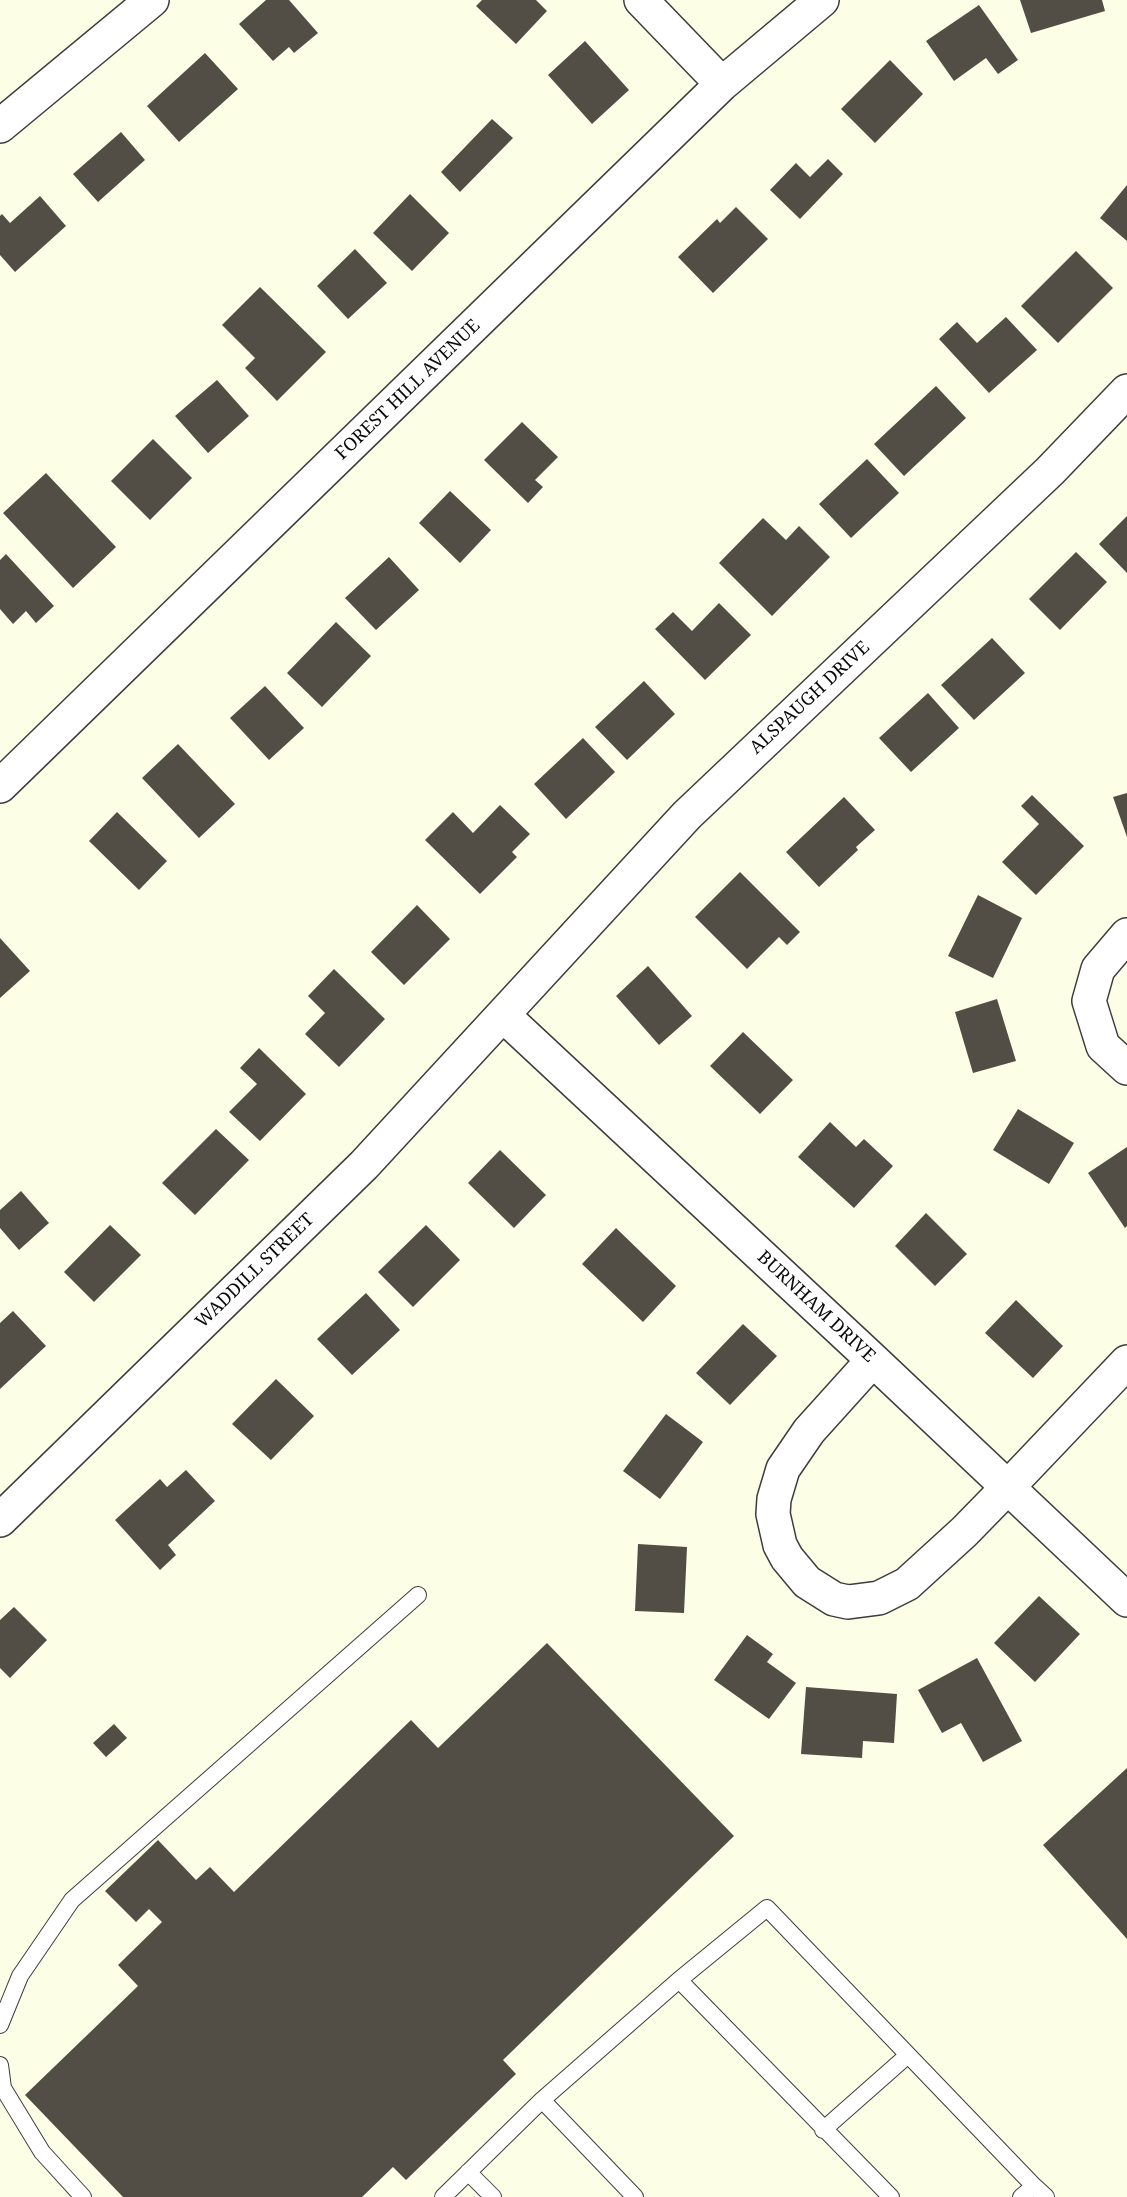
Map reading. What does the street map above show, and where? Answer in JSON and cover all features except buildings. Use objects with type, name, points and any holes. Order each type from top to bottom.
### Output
[{"type":"street","points":[[641,0],[722,84]]},
{"type":"street","name":"FOREST HILL AVENUE","points":[[0,786],[722,84],[822,0]]},
{"type":"street","points":[[0,125],[147,1]]},
{"type":"street","name":"ALSPAUGH DRIVE","points":[[503,1015],[687,815],[1040,480],[1127,391]]},
{"type":"street","points":[[1127,935],[1098,969],[1089,1001],[1102,1046],[1127,1068]]},
{"type":"street","name":"BURNHAM DRIVE","points":[[503,1015],[1127,1600]]},
{"type":"street","name":"WADDILL STREET","points":[[0,1520],[364,1165],[503,1015]]},
{"type":"street","points":[[873,1360],[808,1431],[783,1469],[774,1499],[773,1514],[780,1545],[787,1558],[807,1582],[834,1599],[848,1602],[879,1598],[907,1584],[964,1532],[1127,1362]]},
{"type":"lane","points":[[0,2025],[20,1976],[72,1900],[418,1595]]},
{"type":"lane","points":[[443,2197],[542,2100],[679,1980],[767,1908],[908,2055],[1034,2193]]},
{"type":"lane","points":[[679,1980],[891,2197]]},
{"type":"lane","points":[[823,2130],[908,2055]]},
{"type":"lane","points":[[0,2065],[3,2088],[42,2152],[83,2197]]},
{"type":"lane","points":[[542,2100],[635,2197]]},
{"type":"lane","points":[[468,2172],[493,2197]]}]
